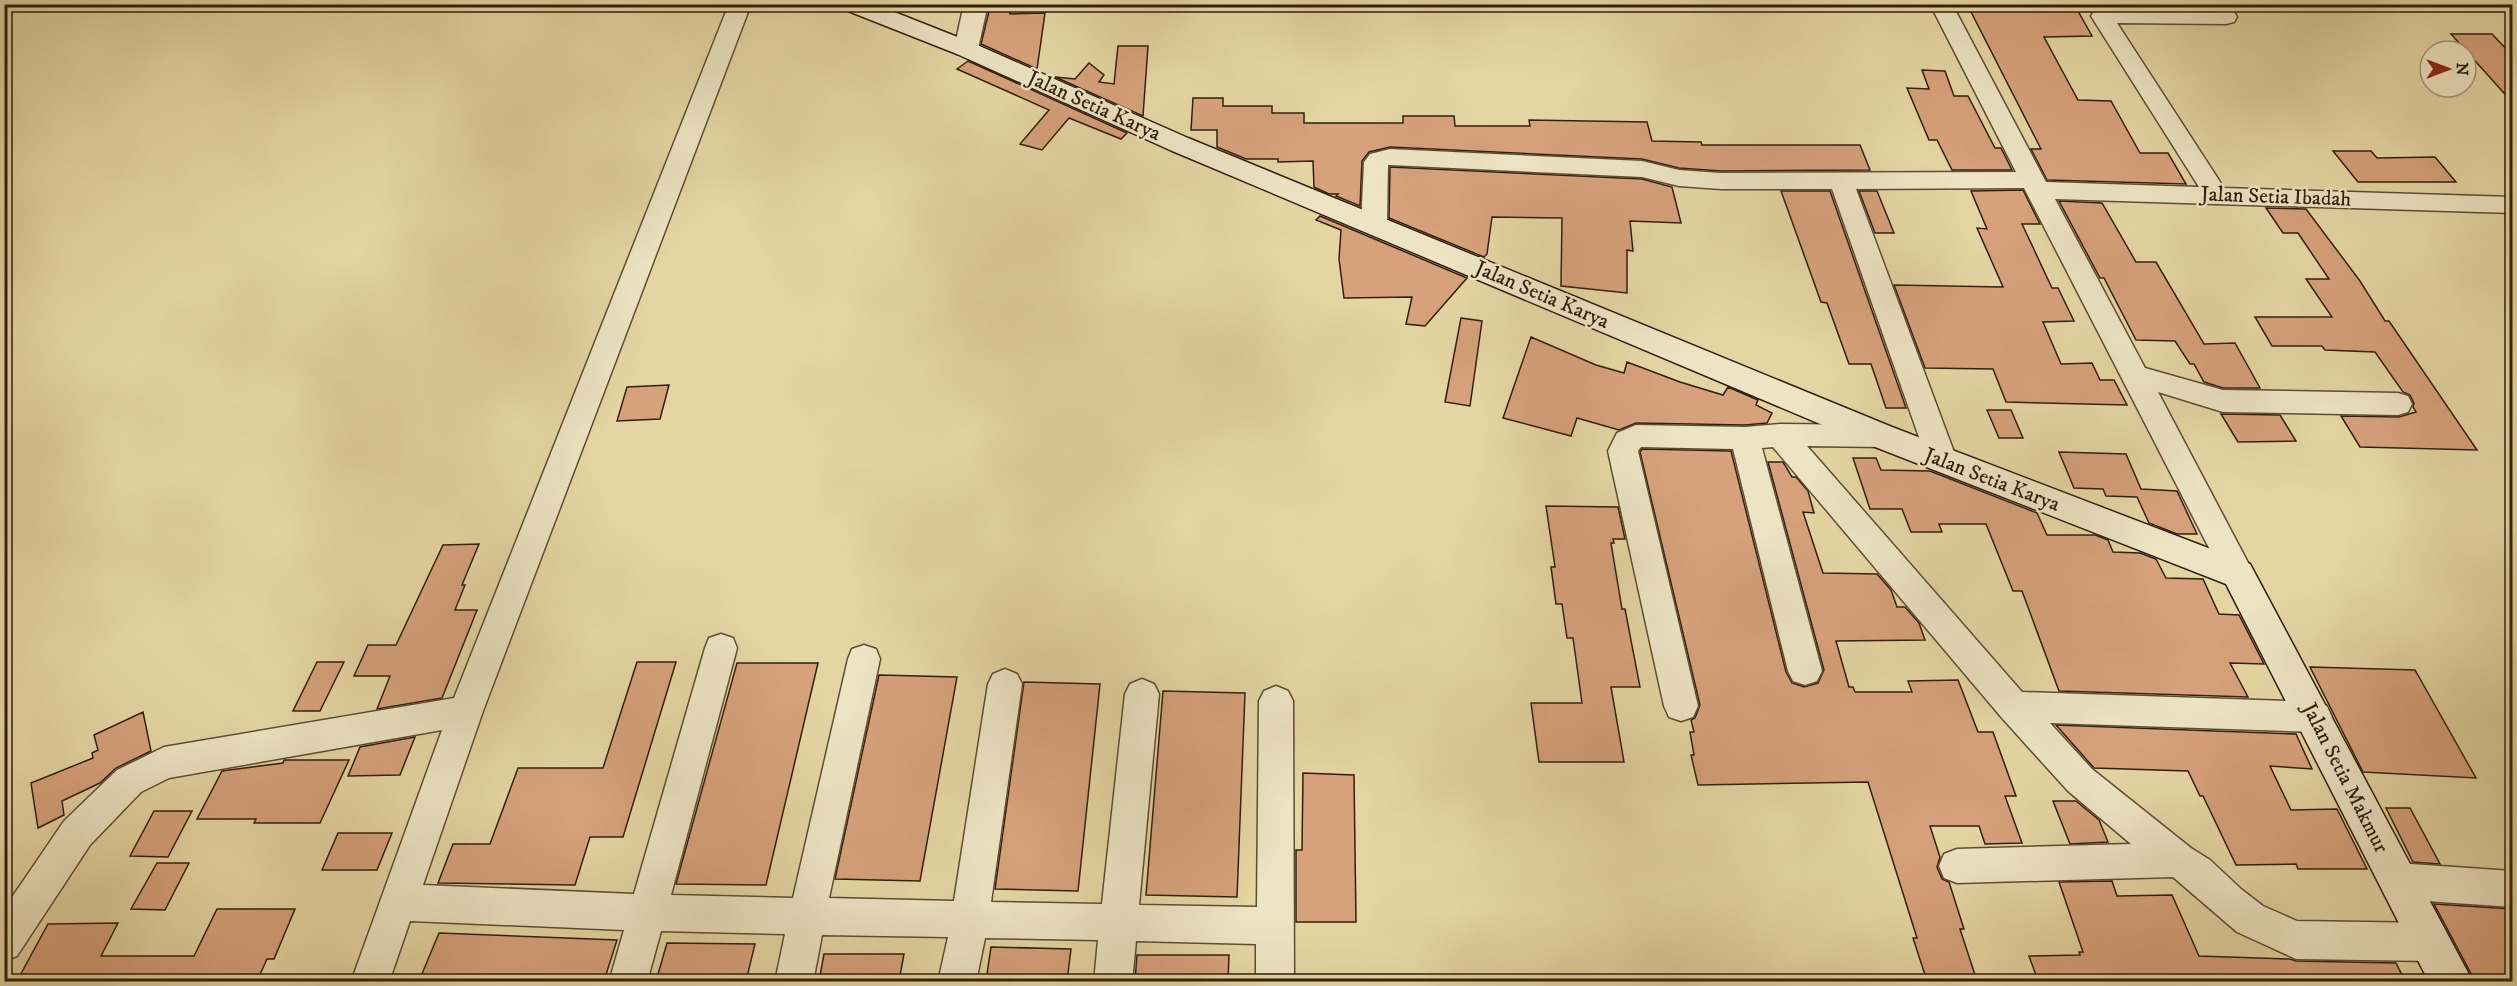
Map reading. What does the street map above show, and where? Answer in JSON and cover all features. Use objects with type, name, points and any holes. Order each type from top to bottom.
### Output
[{"type":"main road","name":"Jalan Setia Karya","points":[[851,4],[966,49],[1179,144],[1881,436],[2238,574]]},
{"type":"main road","points":[[966,49],[976,4]]},
{"type":"main road","name":"Jalan Setia Makmur","points":[[2238,574],[2315,717],[2397,881],[2452,981]]},
{"type":"street","points":[[370,981],[466,711],[740,4]]},
{"type":"street","points":[[1941,4],[2238,574]]},
{"type":"street","points":[[2217,196],[2102,16],[2226,17]]},
{"type":"street","name":"Jalan Setia Ibadah","points":[[1374,225],[1376,162],[1379,159],[1390,157],[1642,169],[1679,178],[1711,180],[1841,180],[2036,185],[2217,196],[2512,205]]},
{"type":"street","points":[[1841,180],[1941,460]]},
{"type":"street","points":[[2136,377],[2163,381],[2207,399],[2223,401],[2398,404]]},
{"type":"street","points":[[1780,435],[2014,707],[2080,780],[2178,860],[2197,872],[2228,902],[2250,919],[2296,940],[2431,942]]},
{"type":"street","points":[[1681,706],[1623,451],[1627,441],[1636,436],[1744,438],[1780,435],[1881,436]]},
{"type":"street","points":[[1744,438],[1805,671]]},
{"type":"street","points":[[627,981],[722,648]]},
{"type":"street","points":[[794,981],[864,659]]},
{"type":"street","points":[[957,981],[970,921],[1005,684]]},
{"type":"street","points":[[1113,981],[1142,694]]},
{"type":"street","points":[[1275,981],[1276,701]]},
{"type":"street","points":[[2014,707],[2315,717]]},
{"type":"street","points":[[4,943],[77,833],[129,780],[164,763],[466,711]]},
{"type":"street","points":[[1957,866],[2178,860]]},
{"type":"street","points":[[2397,881],[2512,889]]},
{"type":"street","points":[[398,902],[647,913],[1276,926]]},
{"type":"building","points":[[1967,4],[2074,4],[2092,36],[2044,37],[2078,100],[2111,101],[2140,153],[2168,153],[2186,184],[2047,180],[2031,149],[2041,149]]},
{"type":"building","points":[[990,7],[1011,7],[1010,14],[1045,13],[1037,69],[981,44]]},
{"type":"building","points":[[2451,34],[2492,34],[2512,55],[2512,102],[2478,64],[2478,39],[2455,39]]},
{"type":"building","points":[[1118,46],[1148,46],[1143,116],[1055,77],[1075,79],[1089,63],[1104,75],[1099,82],[1114,84]]},
{"type":"building","points":[[968,61],[1127,133],[1121,139],[1069,118],[1042,150],[1020,144],[1049,110],[957,69]]},
{"type":"building","points":[[1922,70],[1945,71],[1954,96],[1968,96],[1995,148],[2001,148],[2012,170],[1952,170],[1937,140],[1929,140],[1907,88],[1929,89]]},
{"type":"building","points":[[1193,98],[1223,98],[1223,106],[1272,106],[1272,113],[1304,113],[1304,123],[1403,123],[1403,116],[1454,116],[1455,126],[1530,126],[1529,120],[1647,122],[1652,141],[1701,142],[1702,145],[1860,145],[1870,170],[1721,171],[1679,168],[1642,159],[1390,147],[1369,152],[1362,161],[1360,206],[1336,196],[1338,194],[1329,194],[1314,187],[1313,161],[1278,162],[1278,159],[1246,159],[1217,147],[1217,130],[1191,130]]},
{"type":"building","points":[[2333,151],[2371,151],[2377,158],[2435,157],[2456,182],[2358,182]]},
{"type":"building","points":[[1390,167],[1642,179],[1672,187],[1681,223],[1630,221],[1633,251],[1627,250],[1627,293],[1561,286],[1562,218],[1492,217],[1487,254],[1484,257],[1389,218]]},
{"type":"building","points":[[2023,190],[2040,224],[2022,224],[2052,288],[2058,288],[2074,321],[2043,322],[2061,364],[2092,363],[2100,380],[2114,380],[2127,405],[2006,402],[1993,369],[1925,368],[1894,285],[2003,287],[1977,228],[1987,229],[1971,191]]},
{"type":"building","points":[[1781,191],[1830,191],[1906,408],[1886,408],[1871,364],[1849,364],[1827,303],[1821,302]]},
{"type":"building","points":[[1859,191],[1877,191],[1894,233],[1875,233]]},
{"type":"building","points":[[2059,201],[2102,203],[2136,262],[2156,262],[2204,344],[2235,343],[2260,388],[2223,388],[2204,382],[2194,364],[2190,364],[2175,341],[2136,340],[2104,278],[2100,278]]},
{"type":"building","points":[[2266,208],[2306,209],[2360,281],[2385,321],[2389,321],[2477,450],[2360,447],[2341,416],[2399,417],[2416,412],[2413,407],[2414,403],[2410,395],[2403,392],[2375,352],[2325,350],[2322,346],[2272,346],[2255,317],[2332,317],[2306,279],[2329,279],[2298,233],[2283,233]]},
{"type":"building","points":[[1320,216],[1467,278],[1425,326],[1406,324],[1412,297],[1344,298],[1339,259],[1341,230],[1316,220]]},
{"type":"building","points":[[1461,318],[1482,321],[1470,406],[1445,402]]},
{"type":"building","points":[[1531,337],[1596,365],[1624,373],[1627,362],[1723,395],[1728,387],[1758,400],[1756,405],[1772,413],[1767,423],[1745,425],[1636,423],[1619,430],[1577,418],[1571,436],[1503,418]]},
{"type":"building","points":[[669,385],[660,419],[617,421],[627,387]]},
{"type":"building","points":[[1987,410],[2011,410],[2023,438],[1999,438]]},
{"type":"building","points":[[2221,414],[2280,415],[2296,441],[2238,442]]},
{"type":"building","points":[[1642,449],[1731,451],[1786,672],[1792,683],[1804,687],[1818,683],[1824,670],[1768,462],[1783,462],[1792,477],[1796,477],[1808,491],[1814,513],[1803,512],[1823,573],[1877,574],[1891,590],[1897,607],[1905,607],[1919,623],[1925,640],[1836,641],[1849,687],[1853,687],[1855,692],[1912,692],[1908,681],[1958,680],[1978,732],[1993,732],[2016,796],[2005,796],[2022,843],[1985,844],[1979,826],[1930,826],[1940,857],[1937,867],[1942,879],[1949,882],[1964,929],[1960,929],[1977,981],[1927,981],[1913,938],[1917,938],[1868,782],[1698,785],[1691,755],[1694,755],[1690,732],[1694,732],[1691,720],[1695,718],[1700,705],[1640,452]]},
{"type":"building","points":[[2059,452],[2126,454],[2141,489],[2177,491],[2197,534],[2177,534],[2149,523],[2137,497],[2106,496],[2103,489],[2074,488]]},
{"type":"building","points":[[1853,458],[1876,458],[1881,470],[1930,471],[2037,513],[2047,535],[2095,535],[2108,540],[2113,552],[2140,553],[2156,559],[2166,578],[2203,579],[2219,614],[2239,615],[2264,664],[2230,663],[2248,697],[2059,691],[2022,591],[2013,591],[1986,524],[1939,524],[1942,532],[1911,532],[1902,509],[1870,509]]},
{"type":"building","points":[[1546,506],[1618,507],[1625,539],[1613,539],[1614,543],[1611,543],[1622,609],[1625,609],[1640,687],[1611,687],[1624,762],[1539,762],[1531,703],[1582,703],[1573,638],[1567,638],[1562,604],[1556,604],[1551,567],[1555,567]]},
{"type":"building","points":[[479,544],[462,585],[465,585],[455,610],[477,610],[442,698],[377,709],[390,676],[354,676],[368,645],[396,645],[443,545]]},
{"type":"building","points":[[317,662],[344,662],[320,711],[293,711]]},
{"type":"building","points":[[637,662],[676,662],[623,837],[590,837],[575,885],[438,883],[453,844],[490,844],[518,768],[603,768]]},
{"type":"building","points":[[737,663],[818,663],[766,885],[676,884]]},
{"type":"building","points":[[2310,667],[2415,670],[2476,778],[2363,772]]},
{"type":"building","points":[[879,675],[957,677],[920,881],[835,879]]},
{"type":"building","points":[[1024,682],[1100,684],[1078,891],[995,889]]},
{"type":"building","points":[[1163,691],[1245,693],[1237,897],[1146,895]]},
{"type":"building","points":[[143,712],[151,751],[116,768],[100,783],[62,801],[64,815],[38,828],[31,783],[93,758],[92,753],[98,750],[94,735]]},
{"type":"building","points":[[2056,725],[2296,734],[2312,769],[2270,766],[2291,810],[2337,809],[2367,869],[2298,869],[2296,864],[2236,865],[2203,796],[2200,796],[2188,771],[2094,768]]},
{"type":"building","points":[[415,737],[400,775],[348,776],[360,747]]},
{"type":"building","points":[[284,760],[349,760],[320,823],[254,823],[256,819],[197,819],[222,771],[283,763]]},
{"type":"building","points":[[1303,773],[1354,775],[1356,922],[1296,922],[1296,850],[1302,850]]},
{"type":"building","points":[[2053,801],[2076,801],[2099,820],[2108,842],[2070,844]]},
{"type":"building","points":[[2386,808],[2410,808],[2440,864],[2413,862]]},
{"type":"building","points":[[154,811],[192,811],[168,857],[130,856]]},
{"type":"building","points":[[338,833],[392,833],[377,870],[322,870]]},
{"type":"building","points":[[157,863],[189,863],[165,910],[131,909]]},
{"type":"building","points":[[2112,881],[2117,896],[2172,895],[2199,956],[2396,963],[2405,981],[2038,981],[2029,956],[2080,955],[2079,952],[2083,952],[2059,882]]},
{"type":"building","points":[[2434,904],[2512,909],[2512,981],[2475,981]]},
{"type":"building","points":[[217,909],[295,909],[274,959],[267,959],[257,981],[17,981],[48,924],[118,923],[101,956],[194,956]]},
{"type":"building","points":[[439,933],[617,940],[604,981],[419,981]]},
{"type":"building","points":[[667,943],[755,944],[746,981],[656,981]]},
{"type":"building","points":[[991,947],[1071,949],[1067,981],[986,981]]},
{"type":"building","points":[[824,954],[904,954],[899,981],[819,981]]},
{"type":"building","points":[[1137,955],[1229,955],[1228,981],[1135,981]]}]
